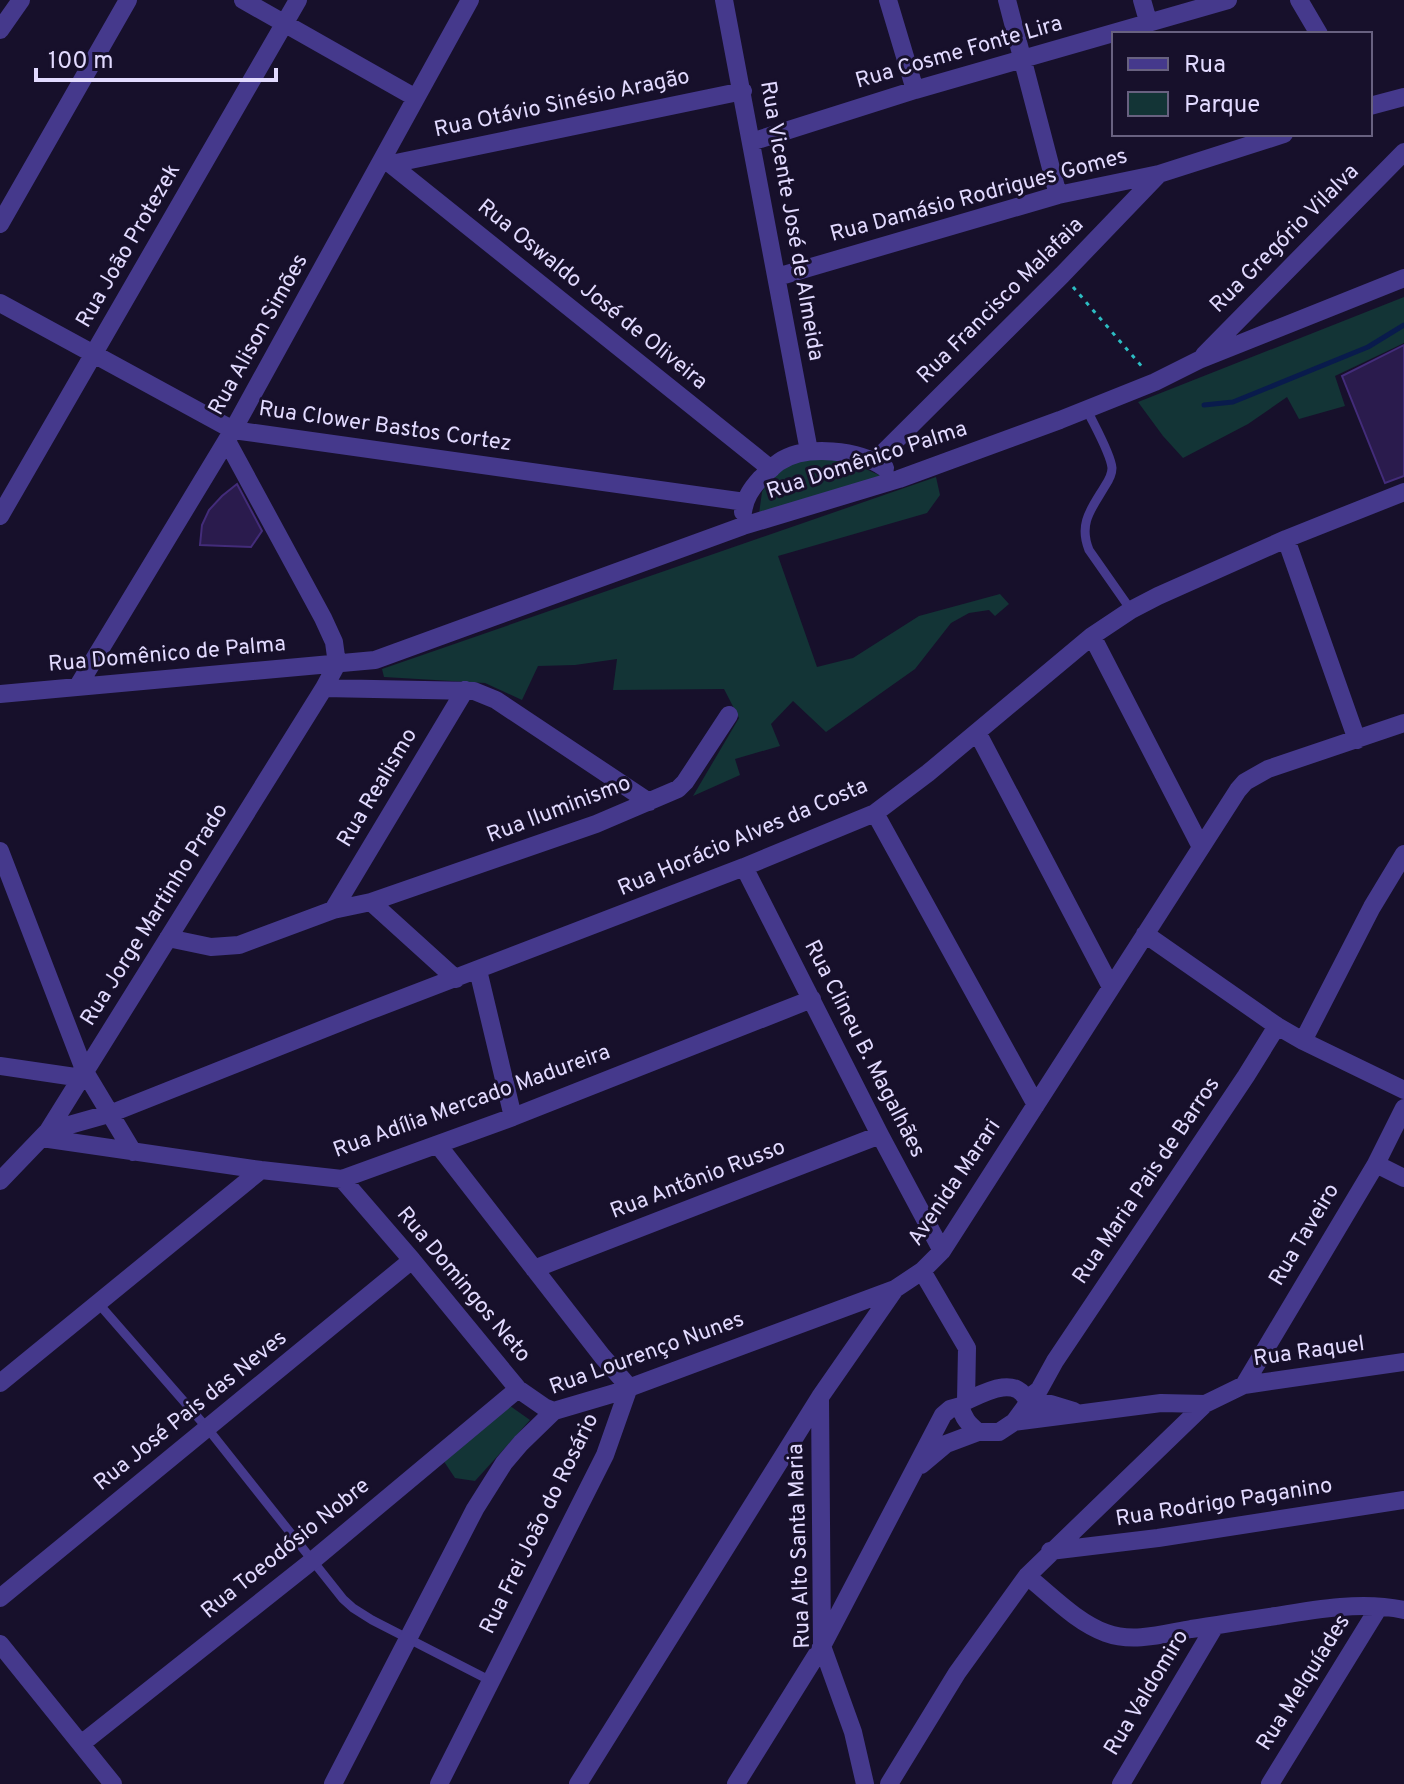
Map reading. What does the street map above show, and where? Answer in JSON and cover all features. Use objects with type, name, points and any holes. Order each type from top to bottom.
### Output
[{"type":"street","points":[[0,30],[21,0]]},
{"type":"street","points":[[0,224],[128,0]]},
{"type":"street","points":[[243,0],[416,98]]},
{"type":"street","name":"Rua João Protezek","points":[[0,516],[298,0]]},
{"type":"street","name":"Rua Alison Simões","points":[[78,686],[230,436],[387,161],[416,98],[470,0]]},
{"type":"street","name":"Rua Vicente José de Almeida","points":[[724,0],[809,451]]},
{"type":"street","points":[[888,0],[915,90]]},
{"type":"street","points":[[1007,0],[1058,195]]},
{"type":"street","points":[[1142,0],[1148,21]]},
{"type":"street","name":"Rua Cosme Fonte Lira","points":[[1113,32],[1228,0]]},
{"type":"street","points":[[1299,0],[1318,32]]},
{"type":"street","name":"Rua Cosme Fonte Lira","points":[[751,142],[1112,32]]},
{"type":"street","name":"Rua Otávio Sinésio Aragão","points":[[387,161],[743,91]]},
{"type":"street","points":[[1372,105],[1404,97]]},
{"type":"street","name":"Rua Damásio Rodrigues Gomes","points":[[777,277],[1058,195],[1159,174],[1278,136]]},
{"type":"street","name":"Rua Gregório Vilalva","points":[[1199,360],[1404,152]]},
{"type":"street","name":"Rua Oswaldo José de Oliveira","points":[[387,161],[771,469]]},
{"type":"street","name":"Rua Francisco Malafaia","points":[[875,461],[1159,174]]},
{"type":"street","name":"Rua Domênico Palma","points":[[337,664],[375,660],[743,526],[899,479],[1087,410],[1199,360],[1404,278]]},
{"type":"street","name":"Rua Clower Bastos Cortez","points":[[0,303],[94,354],[230,436],[745,502]]},
{"type":"street","points":[[230,436],[323,618],[334,642],[337,664]]},
{"type":"street","points":[[743,526],[745,502],[757,482],[787,458],[809,451],[837,452],[875,461],[899,479]]},
{"type":"street","name":"Rua Horácio Alves da Costa","points":[[45,1135],[112,1113],[875,813],[1092,636],[1131,610],[1286,539],[1404,492]]},
{"type":"street","points":[[1286,539],[1357,740]]},
{"type":"street","points":[[1092,636],[1201,847]]},
{"type":"street","name":"Rua Domênico de Palma","points":[[0,694],[337,664]]},
{"type":"street","name":"Rua Jorge Martinho Prado","points":[[0,1181],[45,1135],[337,664]]},
{"type":"street","points":[[324,688],[474,691],[496,700],[649,802]]},
{"type":"street","name":"Rua Realismo","points":[[333,910],[465,690]]},
{"type":"street","name":"Rua Iluminismo","points":[[168,938],[211,947],[239,945],[333,910],[371,902],[539,845],[649,802],[678,789],[685,782],[729,715]]},
{"type":"street","name":"Avenida Marari","points":[[578,1784],[820,1397],[895,1289],[922,1271],[942,1251],[1238,790],[1245,782],[1268,769],[1404,723]]},
{"type":"street","points":[[977,732],[1111,987]]},
{"type":"street","points":[[875,813],[1036,1105]]},
{"type":"street","points":[[0,851],[84,1075],[112,1113],[133,1152]]},
{"type":"street","points":[[1303,1041],[1372,907],[1404,854]]},
{"type":"street","name":"Rua Clineu B. Magalhães","points":[[744,867],[942,1251]]},
{"type":"street","points":[[371,902],[456,979]]},
{"type":"street","points":[[1145,934],[1277,1026],[1404,1090]]},
{"type":"street","points":[[478,970],[513,1117]]},
{"type":"street","name":"Rua Adília Mercado Madureira","points":[[45,1135],[133,1152],[342,1179],[513,1117],[812,999]]},
{"type":"street","name":"Rua Maria Pais de Barros","points":[[1023,1397],[1055,1361],[1277,1026]]},
{"type":"street","points":[[0,1066],[84,1075]]},
{"type":"street","name":"Rua Taveiro","points":[[1244,1385],[1376,1164],[1404,1108]]},
{"type":"street","name":"Rua Antônio Russo","points":[[534,1269],[880,1135]]},
{"type":"street","points":[[438,1145],[629,1387]]},
{"type":"street","points":[[1376,1164],[1404,1178]]},
{"type":"street","points":[[0,1383],[261,1170]]},
{"type":"street","name":"Rua Domingos Neto","points":[[342,1179],[518,1389],[554,1411]]},
{"type":"street","name":"Rua José Pais das Neves","points":[[0,1598],[412,1260]]},
{"type":"street","points":[[922,1271],[967,1348],[961,1413],[978,1432]]},
{"type":"street","name":"Rua Lourenço Nunes","points":[[333,1784],[475,1509],[504,1463],[554,1411],[615,1393],[895,1289]]},
{"type":"street","name":"Rua Raquel","points":[[1014,1422],[1161,1403],[1205,1404],[1244,1385],[1404,1362]]},
{"type":"street","points":[[736,1784],[822,1646],[943,1415],[999,1386],[1023,1397],[1014,1422],[999,1432],[978,1432],[946,1444],[913,1473]]},
{"type":"street","name":"Rua Frei João do Rosário","points":[[439,1784],[605,1455],[629,1387]]},
{"type":"street","name":"Rua Toeodósio Nobre","points":[[81,1744],[312,1561],[518,1389]]},
{"type":"street","name":"Rua Alto Santa Maria","points":[[820,1397],[822,1646],[853,1732],[865,1784]]},
{"type":"street","name":"Rua Raquel","points":[[1023,1397],[1081,1413]]},
{"type":"street","points":[[894,1782],[957,1673],[1027,1576],[1205,1404]]},
{"type":"street","name":"Rua Rodrigo Paganino","points":[[1050,1551],[1158,1538],[1404,1500]]},
{"type":"street","points":[[1027,1576],[1077,1617],[1104,1633],[1136,1638],[1354,1606],[1404,1610]]},
{"type":"street","name":"Rua Melquíades","points":[[1270,1784],[1379,1607]]},
{"type":"street","name":"Rua Valdomiro","points":[[1121,1784],[1215,1626]]},
{"type":"street","points":[[0,1644],[113,1784]]},
{"type":"lane","points":[[1087,410],[1112,465],[1110,478],[1088,515],[1086,542],[1131,610]]},
{"type":"lane","points":[[98,1303],[208,1429],[353,1608],[408,1640],[491,1681]]},
{"type":"path","points":[[1062,275],[1155,382]]},
{"type":"green space","points":[[1404,297],[1404,343],[1335,376],[1345,406],[1299,419],[1287,397],[1248,424],[1183,458],[1138,402]]},
{"type":"green space","points":[[831,458],[855,464],[881,476],[759,514],[762,492],[769,479],[793,462]]},
{"type":"green space","points":[[936,477],[940,495],[927,513],[778,556],[817,667],[853,658],[919,616],[1000,594],[1009,604],[995,616],[989,610],[969,613],[951,623],[915,669],[826,732],[793,701],[771,724],[780,746],[735,759],[740,775],[693,796],[739,718],[724,689],[613,690],[617,659],[538,666],[522,700],[485,683],[384,677],[382,669]]},
{"type":"green space","points":[[499,1398],[530,1420],[475,1481],[455,1478],[437,1451]]},
{"type":"building","points":[[1404,345],[1404,476],[1385,483],[1342,376]]},
{"type":"building","points":[[237,484],[262,531],[251,547],[200,545],[202,525],[209,510]]},
{"type":"waterway","points":[[1204,405],[1233,402],[1368,347],[1404,325]]}]
